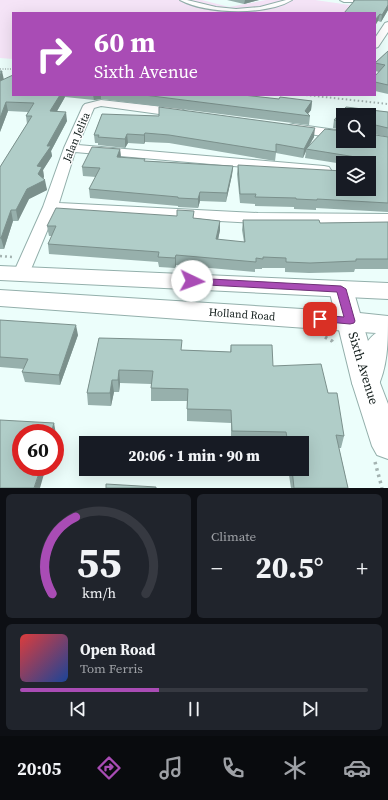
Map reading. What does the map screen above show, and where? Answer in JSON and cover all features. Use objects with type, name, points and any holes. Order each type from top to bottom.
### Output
[{"type":"main road","points":[[11,274],[388,291]]},
{"type":"main road","name":"Sixth Avenue","points":[[341,289],[366,383],[383,439]]},
{"type":"main road","name":"Holland Road","points":[[0,298],[350,321],[388,325]]},
{"type":"main road","points":[[366,383],[377,346],[388,337]]},
{"type":"street","points":[[344,0],[380,2]]},
{"type":"street","points":[[378,48],[388,25]]},
{"type":"street","name":"Jalan Jelita","points":[[11,274],[50,206],[70,148],[89,106],[94,103],[101,102],[190,115]]},
{"type":"street","points":[[282,127],[336,134]]},
{"type":"street","points":[[70,148],[329,171]]},
{"type":"street","points":[[50,206],[258,218],[388,219]]},
{"type":"lane","points":[[182,0],[206,7],[229,10],[260,7],[290,0]]},
{"type":"path","points":[[0,69],[12,69]]},
{"type":"path","points":[[315,96],[388,104]]},
{"type":"path","points":[[321,334],[332,341],[337,348]]},
{"type":"path","points":[[382,488],[383,439]]},
{"type":"shaded area","points":[[0,0],[202,0],[229,7],[266,0],[315,0],[357,6],[349,12],[12,12],[12,59],[0,58]]},
{"type":"building","points":[[355,0],[388,0],[388,5],[382,15],[380,14],[376,19],[376,12],[345,12]]},
{"type":"building","points":[[388,51],[388,85],[376,82],[376,75],[385,65],[376,62]]},
{"type":"building","points":[[12,75],[12,96],[59,96],[50,111],[66,112],[47,146],[51,146],[37,166],[42,167],[38,174],[45,180],[27,189],[16,210],[11,210],[1,238],[0,167],[32,116],[26,116],[34,103],[6,102],[0,118],[0,81]]},
{"type":"building","points":[[152,96],[252,96],[279,99],[280,97],[312,101],[305,111],[310,116]]},
{"type":"building","points":[[159,107],[315,128],[304,149],[276,144],[276,152],[169,135],[145,133],[144,135],[127,134],[125,139],[98,137],[99,135],[94,135],[102,114],[159,116]]},
{"type":"building","points":[[376,111],[388,112],[388,128],[376,125]]},
{"type":"building","points":[[325,129],[336,130],[336,148],[376,148],[376,135],[388,137],[388,203],[255,197],[256,194],[240,194],[238,165],[336,171],[336,196],[376,196],[376,156],[349,156],[306,149]]},
{"type":"building","points":[[92,147],[120,149],[117,157],[145,159],[144,161],[233,166],[227,193],[200,192],[198,199],[89,189],[100,168],[82,167]]},
{"type":"building","points":[[56,208],[177,216],[177,210],[194,211],[193,218],[220,221],[216,239],[245,242],[243,220],[319,220],[320,223],[388,222],[388,259],[356,259],[356,261],[310,263],[286,262],[286,258],[263,257],[263,259],[256,258],[256,262],[176,255],[175,258],[158,257],[159,252],[48,244],[56,226],[47,226]]},
{"type":"building","points":[[0,320],[76,325],[59,375],[22,372],[28,359],[0,357]]},
{"type":"building","points":[[99,338],[182,340],[181,350],[231,352],[231,345],[272,345],[273,366],[321,364],[328,393],[337,393],[344,436],[336,435],[348,488],[294,488],[293,476],[309,476],[309,436],[287,436],[286,432],[232,431],[231,410],[187,409],[188,389],[151,388],[153,371],[119,370],[118,380],[112,380],[110,393],[87,393]]},
{"type":"building","points":[[0,420],[54,423],[12,424],[12,476],[38,476],[34,488],[0,488]]},
{"type":"building","points":[[106,484],[156,487],[156,488],[106,488]]},
{"type":"route","points":[[192,281],[341,289],[350,321],[320,319]]}]
